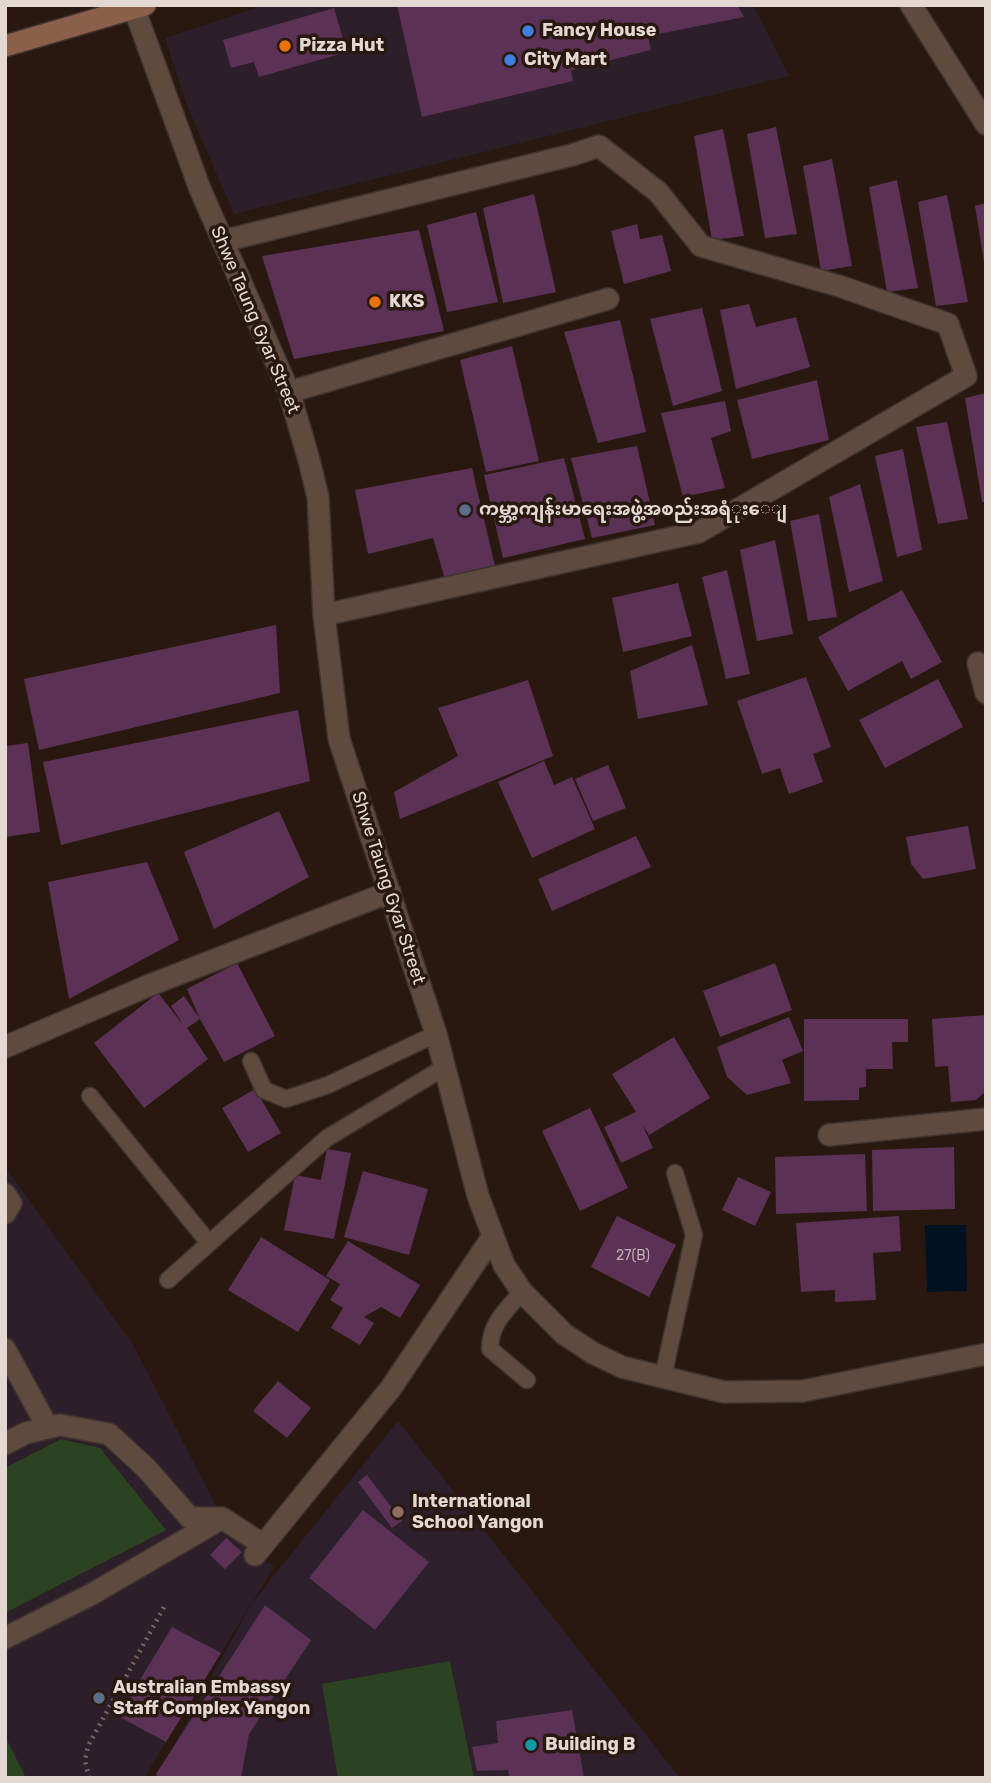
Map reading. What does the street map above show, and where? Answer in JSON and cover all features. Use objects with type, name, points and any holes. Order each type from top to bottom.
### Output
[{"type":"main road","points":[[5,46],[102,10],[140,7]]},
{"type":"street","points":[[911,5],[986,124]]},
{"type":"street","name":"Shwe Taung Gyar Street","points":[[140,7],[171,114],[289,392],[318,497],[324,615],[339,738],[436,1034],[478,1196],[504,1265],[522,1292],[564,1334],[593,1353],[622,1367],[724,1392],[803,1391],[986,1354]]},
{"type":"street","points":[[223,241],[598,146],[658,192],[701,246],[839,286],[948,324],[966,376],[699,532],[324,615]]},
{"type":"street","points":[[289,392],[608,299]]},
{"type":"street","points":[[978,663],[986,694]]},
{"type":"street","points":[[5,1047],[150,985],[390,892]]},
{"type":"street","points":[[829,1136],[986,1119]]},
{"type":"street","points":[[5,1194],[11,1203],[5,1213]]},
{"type":"street","points":[[5,1444],[26,1433],[60,1425],[108,1434],[146,1468],[190,1518],[222,1518],[259,1549],[391,1388],[493,1236]]},
{"type":"street","points":[[5,1349],[48,1428]]},
{"type":"street","points":[[5,1638],[92,1594],[222,1518]]},
{"type":"lane","points":[[251,1061],[264,1090],[286,1099],[328,1085],[436,1034]]},
{"type":"lane","points":[[168,1280],[327,1138],[445,1067]]},
{"type":"lane","points":[[90,1096],[209,1243]]},
{"type":"lane","points":[[663,1377],[694,1235],[675,1174]]},
{"type":"lane","points":[[522,1292],[498,1319],[490,1336],[490,1349],[527,1380]]},
{"type":"path","points":[[89,1778],[85,1760],[88,1746],[164,1607]]},
{"type":"shaded area","points":[[265,5],[753,5],[789,76],[234,214],[186,103],[165,38]]},
{"type":"shaded area","points":[[5,1167],[134,1346],[222,1518],[227,1537],[232,1535],[274,1567],[147,1773],[149,1778],[5,1778]]},
{"type":"shaded area","name":"International School Yangon","points":[[398,1421],[680,1778],[159,1778],[158,1774],[252,1603]]},
{"type":"green space","points":[[61,1439],[100,1448],[166,1530],[5,1613],[5,1468]]},
{"type":"green space","points":[[450,1661],[474,1778],[338,1778],[322,1684]]},
{"type":"green space","points":[[5,1736],[26,1778],[5,1778]]},
{"type":"water","points":[[925,1225],[966,1225],[967,1291],[927,1292]]},
{"type":"building","name":"City Mart","points":[[397,5],[737,5],[744,17],[648,36],[651,50],[571,70],[573,81],[422,117]]},
{"type":"building","name":"Pizza Hut","points":[[334,8],[347,52],[259,77],[254,62],[231,68],[223,40]]},
{"type":"building","points":[[776,127],[797,234],[765,238],[747,134]]},
{"type":"building","points":[[723,129],[744,236],[712,240],[694,136]]},
{"type":"building","points":[[832,159],[852,266],[821,271],[803,166]]},
{"type":"building","points":[[897,180],[918,288],[887,292],[869,187]]},
{"type":"building","points":[[534,194],[556,292],[503,303],[483,208]]},
{"type":"building","points":[[947,195],[968,302],[936,306],[918,202]]},
{"type":"building","points":[[986,203],[986,262],[984,262],[975,206]]},
{"type":"building","points":[[476,212],[498,302],[447,312],[427,225]]},
{"type":"building","points":[[637,224],[640,239],[662,235],[671,271],[624,284],[611,231]]},
{"type":"building","points":[[419,230],[444,331],[294,359],[262,256]]},
{"type":"building","points":[[749,304],[756,327],[796,317],[810,367],[736,389],[720,310]]},
{"type":"building","points":[[702,308],[722,391],[673,406],[650,319]]},
{"type":"building","points":[[620,320],[646,432],[598,443],[564,332]]},
{"type":"building","points":[[512,346],[539,461],[486,472],[460,360]]},
{"type":"building","points":[[817,380],[829,440],[752,459],[737,400]]},
{"type":"building","points":[[986,393],[986,502],[982,502],[965,398]]},
{"type":"building","points":[[725,401],[731,431],[711,438],[725,488],[683,497],[661,413]]},
{"type":"building","points":[[947,422],[968,519],[938,524],[916,427]]},
{"type":"building","points":[[637,446],[655,525],[592,538],[571,458]]},
{"type":"building","points":[[903,449],[922,550],[897,557],[875,456]]},
{"type":"building","points":[[564,458],[585,539],[503,558],[484,475]]},
{"type":"building","points":[[472,468],[495,566],[445,579],[433,538],[368,554],[355,490]]},
{"type":"building","points":[[860,484],[883,581],[849,592],[829,497]]},
{"type":"building","points":[[819,514],[837,617],[808,621],[790,521]]},
{"type":"building","points":[[775,540],[793,634],[757,641],[740,550]]},
{"type":"building","points":[[727,570],[750,674],[726,679],[702,577]]},
{"type":"building","points":[[678,583],[692,636],[623,652],[612,598]]},
{"type":"building","points":[[902,590],[942,662],[911,679],[902,661],[848,691],[818,637]]},
{"type":"building","points":[[276,625],[280,693],[39,750],[24,679]]},
{"type":"building","points":[[692,645],[708,705],[638,719],[630,671]]},
{"type":"building","points":[[806,677],[831,747],[813,754],[823,782],[789,794],[780,768],[762,774],[737,701]]},
{"type":"building","points":[[938,679],[963,727],[885,768],[859,720]]},
{"type":"building","points":[[528,680],[553,756],[400,819],[394,792],[458,756],[438,708]]},
{"type":"building","points":[[298,710],[310,781],[61,845],[43,762]]},
{"type":"building","points":[[28,743],[40,832],[5,837],[5,746]]},
{"type":"building","points":[[544,761],[554,785],[572,777],[595,829],[532,858],[498,782]]},
{"type":"building","points":[[608,765],[626,808],[593,821],[575,779]]},
{"type":"building","points":[[279,811],[309,877],[214,929],[184,852]]},
{"type":"building","points":[[968,826],[976,869],[923,879],[911,864],[906,837]]},
{"type":"building","points":[[636,836],[651,867],[552,911],[538,879]]},
{"type":"building","points":[[147,862],[179,940],[69,999],[48,882]]},
{"type":"building","points":[[237,963],[275,1036],[224,1062],[187,989]]},
{"type":"building","points":[[775,963],[792,1010],[720,1037],[703,991]]},
{"type":"building","points":[[158,993],[184,1026],[171,1006],[184,996],[200,1019],[187,1028],[208,1059],[144,1108],[94,1043]]},
{"type":"building","points":[[986,1015],[986,1091],[976,1100],[951,1102],[948,1066],[935,1067],[932,1019]]},
{"type":"building","points":[[789,1017],[803,1051],[782,1060],[791,1083],[747,1095],[727,1077],[717,1047]]},
{"type":"building","points":[[804,1019],[908,1019],[908,1042],[892,1042],[893,1069],[866,1069],[866,1087],[859,1088],[859,1100],[804,1101]]},
{"type":"building","points":[[674,1037],[710,1098],[649,1135],[642,1124],[653,1148],[621,1163],[604,1127],[636,1112],[612,1074]]},
{"type":"building","points":[[255,1089],[281,1133],[248,1152],[222,1108]]},
{"type":"building","points":[[590,1108],[628,1188],[580,1211],[542,1131]]},
{"type":"building","points":[[954,1147],[955,1209],[873,1211],[872,1150]]},
{"type":"building","points":[[327,1149],[351,1153],[334,1239],[284,1230],[295,1175],[321,1180]]},
{"type":"building","points":[[865,1154],[867,1211],[776,1214],[775,1157]]},
{"type":"building","points":[[363,1171],[428,1189],[409,1255],[344,1237]]},
{"type":"building","points":[[738,1177],[771,1192],[755,1226],[722,1210]]},
{"type":"building","points":[[617,1216],[676,1245],[649,1297],[591,1267]]},
{"type":"building","points":[[899,1216],[901,1251],[873,1253],[876,1300],[835,1302],[835,1290],[801,1292],[796,1223]]},
{"type":"building","points":[[261,1237],[330,1280],[298,1332],[228,1290]]},
{"type":"building","points":[[348,1241],[420,1285],[400,1318],[381,1307],[364,1317],[374,1323],[360,1345],[331,1328],[343,1308],[330,1300],[340,1284],[326,1276]]},
{"type":"building","points":[[278,1381],[311,1408],[287,1438],[253,1411]]},
{"type":"building","points":[[367,1475],[402,1521],[392,1528],[358,1482]]},
{"type":"building","points":[[363,1510],[429,1562],[375,1630],[309,1578]]},
{"type":"building","points":[[226,1538],[242,1552],[225,1569],[210,1555]]},
{"type":"building","points":[[265,1605],[311,1640],[249,1734],[241,1778],[158,1778],[156,1774]]},
{"type":"building","points":[[172,1627],[221,1653],[166,1742],[118,1716]]},
{"type":"building","name":"Building B","points":[[572,1710],[584,1778],[509,1778],[508,1770],[477,1771],[472,1747],[498,1743],[496,1721]]},
{"type":"place","name":"Fancy House","points":[[528,31]]},
{"type":"place","name":"Pizza Hut","points":[[285,46]]},
{"type":"place","name":"City Mart","points":[[510,60]]},
{"type":"place","name":"KKS","points":[[375,302]]},
{"type":"place","name":"ကမ္ဘာ့ကျန်းမာရေးအဖွဲ့အစည်းအရံုးေျ","points":[[465,510]]},
{"type":"place","name":"International School Yangon","points":[[398,1512]]},
{"type":"place","name":"Australian Embassy Staff Complex Yangon","points":[[99,1698]]},
{"type":"place","name":"Building B","points":[[531,1745]]}]
